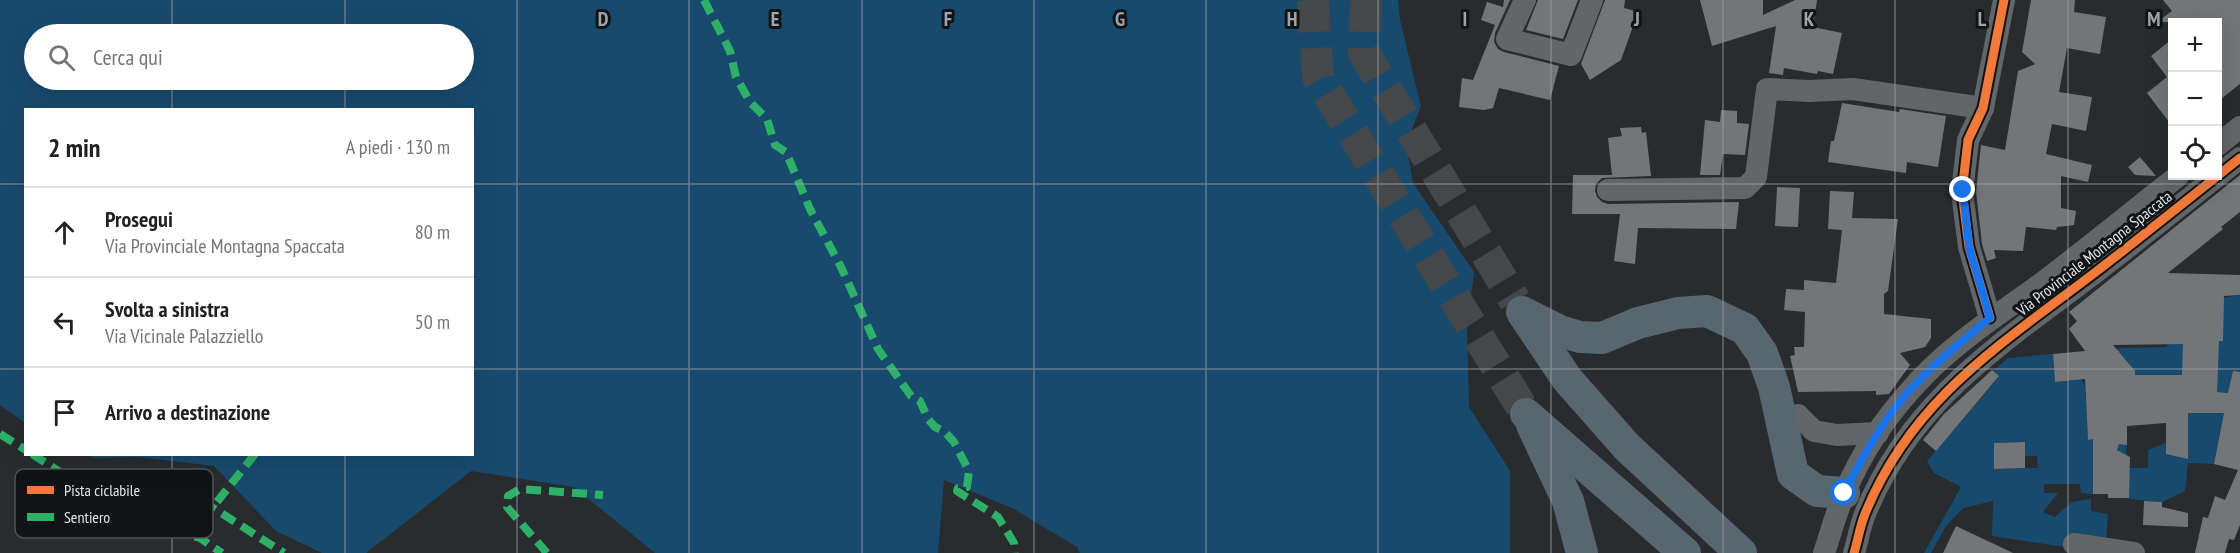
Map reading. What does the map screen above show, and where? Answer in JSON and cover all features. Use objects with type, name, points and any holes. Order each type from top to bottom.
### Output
[{"type":"highway","points":[[1741,553],[1627,447],[1567,379],[1518,307],[1560,331],[1580,337],[1602,338],[1638,323],[1678,313],[1707,311],[1745,329],[1762,353],[1774,387],[1794,474],[1818,491],[1844,493]]},
{"type":"highway","points":[[1582,553],[1568,501],[1526,414],[1685,553]]},
{"type":"street","points":[[1526,0],[1507,39],[1570,55],[1592,0]]},
{"type":"street","points":[[1990,318],[1969,247],[1962,192],[1968,140],[1983,108],[2004,0]]},
{"type":"street","points":[[1608,190],[1745,188],[1756,177],[1767,89],[1809,91],[1854,89],[1983,108]]},
{"type":"street","points":[[2222,141],[2240,127]]},
{"type":"street","name":"Via Provinciale Montagna Spaccata","points":[[1854,553],[1864,515],[1881,480],[1906,440],[1935,403],[1976,363],[2240,158]]},
{"type":"street","name":"Via Provinciale Montagna Spaccata","points":[[1824,553],[1844,493],[1878,433],[1908,392],[1955,346],[1990,318],[2042,282],[2173,180]]},
{"type":"street","points":[[1798,415],[1814,431],[1837,435],[1878,433]]},
{"type":"street","points":[[2074,544],[2134,553]]},
{"type":"shaded area","points":[[0,0],[1398,0],[1400,20],[1421,106],[1406,144],[1413,183],[1474,272],[1467,329],[1469,407],[1510,471],[1510,553],[1080,553],[1077,547],[1012,508],[944,480],[938,553],[655,553],[574,487],[471,471],[366,553],[322,553],[276,531],[214,466],[138,457],[94,458],[89,456],[474,456],[474,108],[24,108],[24,422],[0,405]]},
{"type":"shaded area","points":[[2240,295],[2240,393],[2228,393],[2214,464],[2188,463],[2185,491],[2162,502],[2129,499],[2129,468],[2148,468],[2148,450],[2166,443],[2166,388],[2135,375],[2096,349],[2167,347],[2168,340],[2223,341],[2223,323],[2215,323],[2216,299]]},
{"type":"shaded area","points":[[2053,354],[2055,382],[2076,380],[2080,363],[2081,379],[2085,386],[2088,439],[2127,436],[2126,457],[2093,468],[2093,494],[2081,493],[2080,484],[2044,484],[2044,493],[2058,493],[2043,512],[2055,517],[2072,502],[2091,499],[2091,511],[2108,514],[2106,541],[2071,548],[1992,536],[1993,501],[1963,508],[1946,526],[1931,553],[1924,553],[1961,487],[1934,473],[1927,461],[1999,377],[1993,371],[2008,358]],"holes":[[[2025,442],[2025,456],[2037,456],[2038,468],[1995,469],[1994,443]]]},
{"type":"building","points":[[1504,0],[1510,0],[1495,33],[1494,42],[1498,49],[1504,52],[1559,66],[1550,100],[1499,88],[1493,108],[1484,110],[1459,107],[1462,78],[1473,80],[1495,25],[1481,20],[1487,2],[1503,7]]},
{"type":"building","points":[[1538,0],[1578,0],[1563,39],[1526,30]]},
{"type":"building","points":[[1605,0],[1625,0],[1624,8],[1638,12],[1621,60],[1590,80],[1581,64]]},
{"type":"building","points":[[1700,0],[1763,0],[1763,15],[1795,0],[1817,0],[1813,27],[1842,33],[1833,74],[1818,71],[1817,74],[1784,68],[1783,75],[1769,73],[1776,26],[1712,46]]},
{"type":"building","points":[[2031,0],[2075,0],[2074,12],[2106,17],[2100,54],[2067,48],[2059,92],[2092,97],[2086,131],[2052,124],[2046,154],[2092,165],[2088,182],[2061,176],[2061,208],[2076,211],[2074,225],[2057,227],[2056,230],[2026,227],[2023,251],[1994,250],[1996,258],[1987,261],[1982,244],[1976,192],[1981,145],[2005,150],[2018,71],[2035,64],[2022,52]]},
{"type":"building","points":[[2163,0],[2240,0],[2240,84],[2222,98],[2222,18],[2168,18],[2168,22],[2157,22],[2172,11]]},
{"type":"building","points":[[2168,42],[2168,121],[2147,93],[2167,77],[2151,56]]},
{"type":"building","points":[[1842,103],[1899,112],[1900,109],[1946,116],[1938,167],[1907,162],[1906,173],[1828,162],[1831,141],[1834,141]]},
{"type":"building","points":[[1721,110],[1737,111],[1737,123],[1749,124],[1745,155],[1723,154],[1720,175],[1700,175],[1705,120],[1720,122]]},
{"type":"building","points":[[1641,127],[1642,133],[1646,132],[1651,176],[1602,178],[1596,184],[1597,197],[1608,204],[1739,202],[1736,229],[1638,228],[1635,264],[1614,261],[1620,214],[1572,214],[1573,175],[1612,175],[1608,138],[1622,136],[1620,128]]},
{"type":"building","points":[[2140,157],[2156,176],[2135,175],[2128,167]]},
{"type":"building","points":[[2240,175],[2240,212],[2221,227],[2223,229],[2168,273],[2240,275],[2240,295],[2224,296],[2223,341],[2219,341],[2217,392],[2228,393],[2233,371],[2240,372],[2240,525],[2234,540],[2229,539],[2225,553],[2195,553],[2203,517],[2208,518],[2215,496],[2225,500],[2238,470],[2214,464],[2224,413],[2188,413],[2188,459],[2166,454],[2166,423],[2127,426],[2127,445],[2119,444],[2117,450],[2130,457],[2129,498],[2108,498],[2108,494],[2093,494],[2093,439],[2088,440],[2085,379],[2055,382],[2053,354],[2085,351],[2069,329],[2077,321],[2069,312]],"holes":[[[2183,344],[2182,375],[2135,375],[2135,371],[2113,345]]]},
{"type":"building","points":[[1777,187],[1800,188],[1798,227],[1775,226]]},
{"type":"building","points":[[1830,191],[1854,192],[1852,218],[1898,219],[1888,291],[1884,294],[1884,314],[1931,319],[1931,338],[1925,347],[1900,353],[1910,365],[1889,394],[1876,395],[1876,391],[1798,392],[1790,356],[1795,355],[1794,347],[1804,347],[1805,312],[1784,310],[1786,289],[1804,290],[1804,280],[1836,283],[1842,230],[1828,229]]},
{"type":"building","points":[[1992,370],[1999,376],[1936,451],[1923,440],[1944,414]]},
{"type":"building","points":[[2025,442],[2025,468],[1994,469],[1994,443]]},
{"type":"building","points":[[2144,501],[2162,502],[2162,507],[2188,513],[2188,527],[2143,525]]},
{"type":"building","points":[[1956,526],[2013,553],[1943,553]]},
{"type":"tunnel","points":[[1313,0],[1318,77],[1526,414]]},
{"type":"tunnel","points":[[1366,0],[1364,53],[1515,301]]},
{"type":"marked path","points":[[704,0],[730,51],[736,77],[750,102],[767,119],[775,145],[786,152],[810,209],[841,267],[878,349],[911,396],[920,401],[928,419],[954,442],[969,471],[967,487],[958,488],[957,491],[998,517],[1014,543],[1015,553]]},
{"type":"marked path","points":[[0,434],[24,449]]},
{"type":"marked path","points":[[35,456],[55,469]]},
{"type":"marked path","points":[[213,500],[217,502],[253,456]]},
{"type":"marked path","points":[[547,553],[507,507],[508,496],[520,489],[603,495]]},
{"type":"marked path","points":[[213,508],[284,553]]},
{"type":"marked path","points":[[200,538],[222,553]]},
{"type":"cycle path","points":[[1990,318],[1969,247],[1962,192],[1968,140],[1983,108],[2004,0]]},
{"type":"cycle path","points":[[1854,553],[1865,514],[1885,473],[1908,437],[1934,405],[1995,349],[2240,158]]},
{"type":"route","points":[[1844,493],[1878,433],[1908,392],[1955,346],[1990,318],[1969,247],[1963,190]]}]
